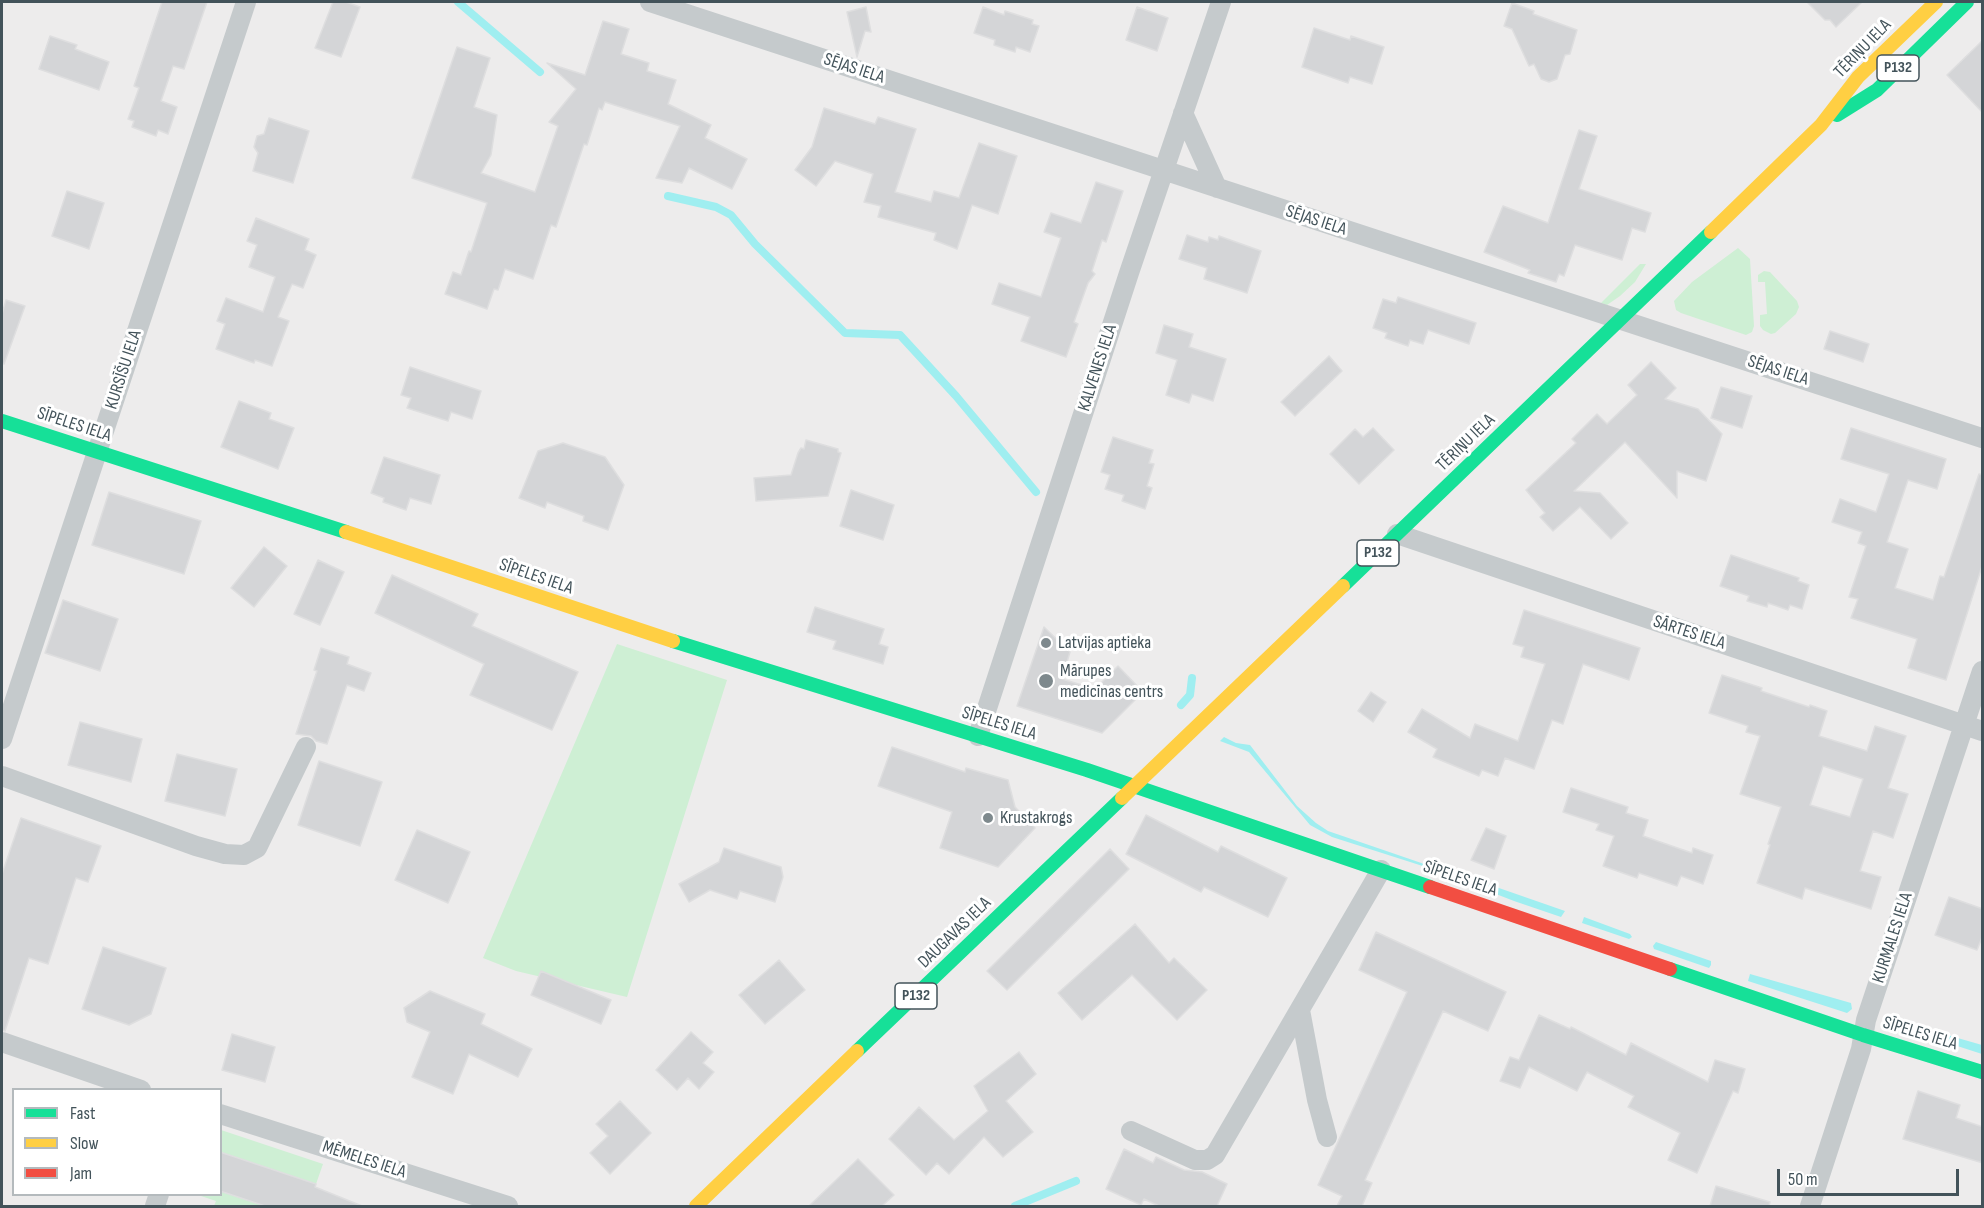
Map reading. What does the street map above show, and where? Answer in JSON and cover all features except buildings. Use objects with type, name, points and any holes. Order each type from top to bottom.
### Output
[{"type":"street","name":"KURSĪŠU IELA","points":[[2,739],[246,2]]},
{"type":"street","name":"SĒJAS IELA","points":[[650,2],[1983,438]]},
{"type":"street","name":"KALVENES IELA","points":[[978,736],[1129,273],[1221,2]]},
{"type":"street","name":"TĒRIŅU IELA","points":[[1135,786],[1821,125],[1858,77],[1936,2]]},
{"type":"street","name":"TĒRIŅU IELA","points":[[1821,125],[1876,90],[1967,2]]},
{"type":"street","points":[[1183,113],[1216,188]]},
{"type":"street","name":"SĪPELES IELA","points":[[2,421],[251,500],[622,625],[1135,786],[1863,1035],[1983,1072]]},
{"type":"street","name":"SĀRTES IELA","points":[[1397,534],[1974,728]]},
{"type":"street","name":"KURMALES IELA","points":[[1810,1206],[1861,1049],[1866,1020],[1974,728],[1983,671]]},
{"type":"street","points":[[2,776],[196,846],[225,854],[244,855],[257,848],[306,747]]},
{"type":"street","name":"DAUGAVAS IELA","points":[[696,1206],[1135,786]]},
{"type":"street","points":[[1131,1131],[1195,1160],[1207,1160],[1215,1155],[1381,870]]},
{"type":"street","points":[[1300,1010],[1317,1100],[1327,1137]]},
{"type":"street","points":[[2,1042],[138,1088]]},
{"type":"street","name":"MĒMELES IELA","points":[[222,1115],[508,1206]]},
{"type":"green space","points":[[1738,248],[1750,259],[1754,326],[1752,332],[1746,335],[1676,310],[1674,301],[1692,282]]},
{"type":"green space","points":[[1640,264],[1646,264],[1635,282],[1607,305],[1601,303]]},
{"type":"green space","points":[[1764,271],[1770,272],[1797,301],[1799,307],[1796,314],[1771,334],[1760,326],[1760,315],[1767,314],[1765,282],[1758,282],[1758,275]]},
{"type":"green space","points":[[617,644],[727,680],[627,997],[516,971],[483,958]]},
{"type":"green space","points":[[222,1130],[323,1164],[316,1184],[287,1175],[277,1206],[214,1206],[216,1201],[201,1196],[222,1196]]},
{"type":"water","points":[[1224,737],[1236,743],[1250,745],[1297,806],[1328,831],[1433,867],[1432,869],[1332,837],[1310,825],[1249,752],[1220,741]]},
{"type":"water","points":[[1453,872],[1565,911],[1561,917],[1514,901],[1452,877]]},
{"type":"water","points":[[1584,917],[1630,934],[1632,937],[1629,939],[1582,923]]},
{"type":"water","points":[[1656,942],[1711,961],[1711,965],[1709,968],[1654,949]]},
{"type":"water","points":[[1750,974],[1851,1003],[1852,1009],[1847,1013],[1748,981]]},
{"type":"water","points":[[1888,1018],[1982,1045],[1982,1054],[1883,1022]]},
{"type":"waterway","points":[[458,2],[540,72]]},
{"type":"waterway","points":[[668,196],[716,207],[731,215],[755,244],[845,333],[900,335],[956,396],[1036,492]]},
{"type":"waterway","points":[[1181,705],[1190,695],[1192,678]]},
{"type":"waterway","points":[[1015,1206],[1076,1181]]},
{"type":"traffic: fast","points":[[1837,115],[1877,90],[1967,2]]},
{"type":"traffic: fast","points":[[1343,586],[1711,232]]},
{"type":"traffic: fast","points":[[2,421],[346,532]]},
{"type":"traffic: fast","points":[[673,641],[1087,770],[1430,887]]},
{"type":"traffic: fast","points":[[857,1051],[1122,798]]},
{"type":"traffic: fast","points":[[1670,969],[1863,1035],[1982,1072]]},
{"type":"traffic: slow","points":[[1711,232],[1821,125],[1858,77],[1936,2]]},
{"type":"traffic: slow","points":[[346,532],[673,641]]},
{"type":"traffic: slow","points":[[1122,798],[1343,586]]},
{"type":"traffic: slow","points":[[696,1206],[857,1051]]},
{"type":"traffic: jam","points":[[1430,887],[1670,969]]},
{"type":"place","name":"Latvijas aptieka","points":[[1046,643]]},
{"type":"place","name":"Mārupes medicīnas centrs","points":[[1046,681]]},
{"type":"place","name":"Krustakrogs","points":[[988,818]]}]
